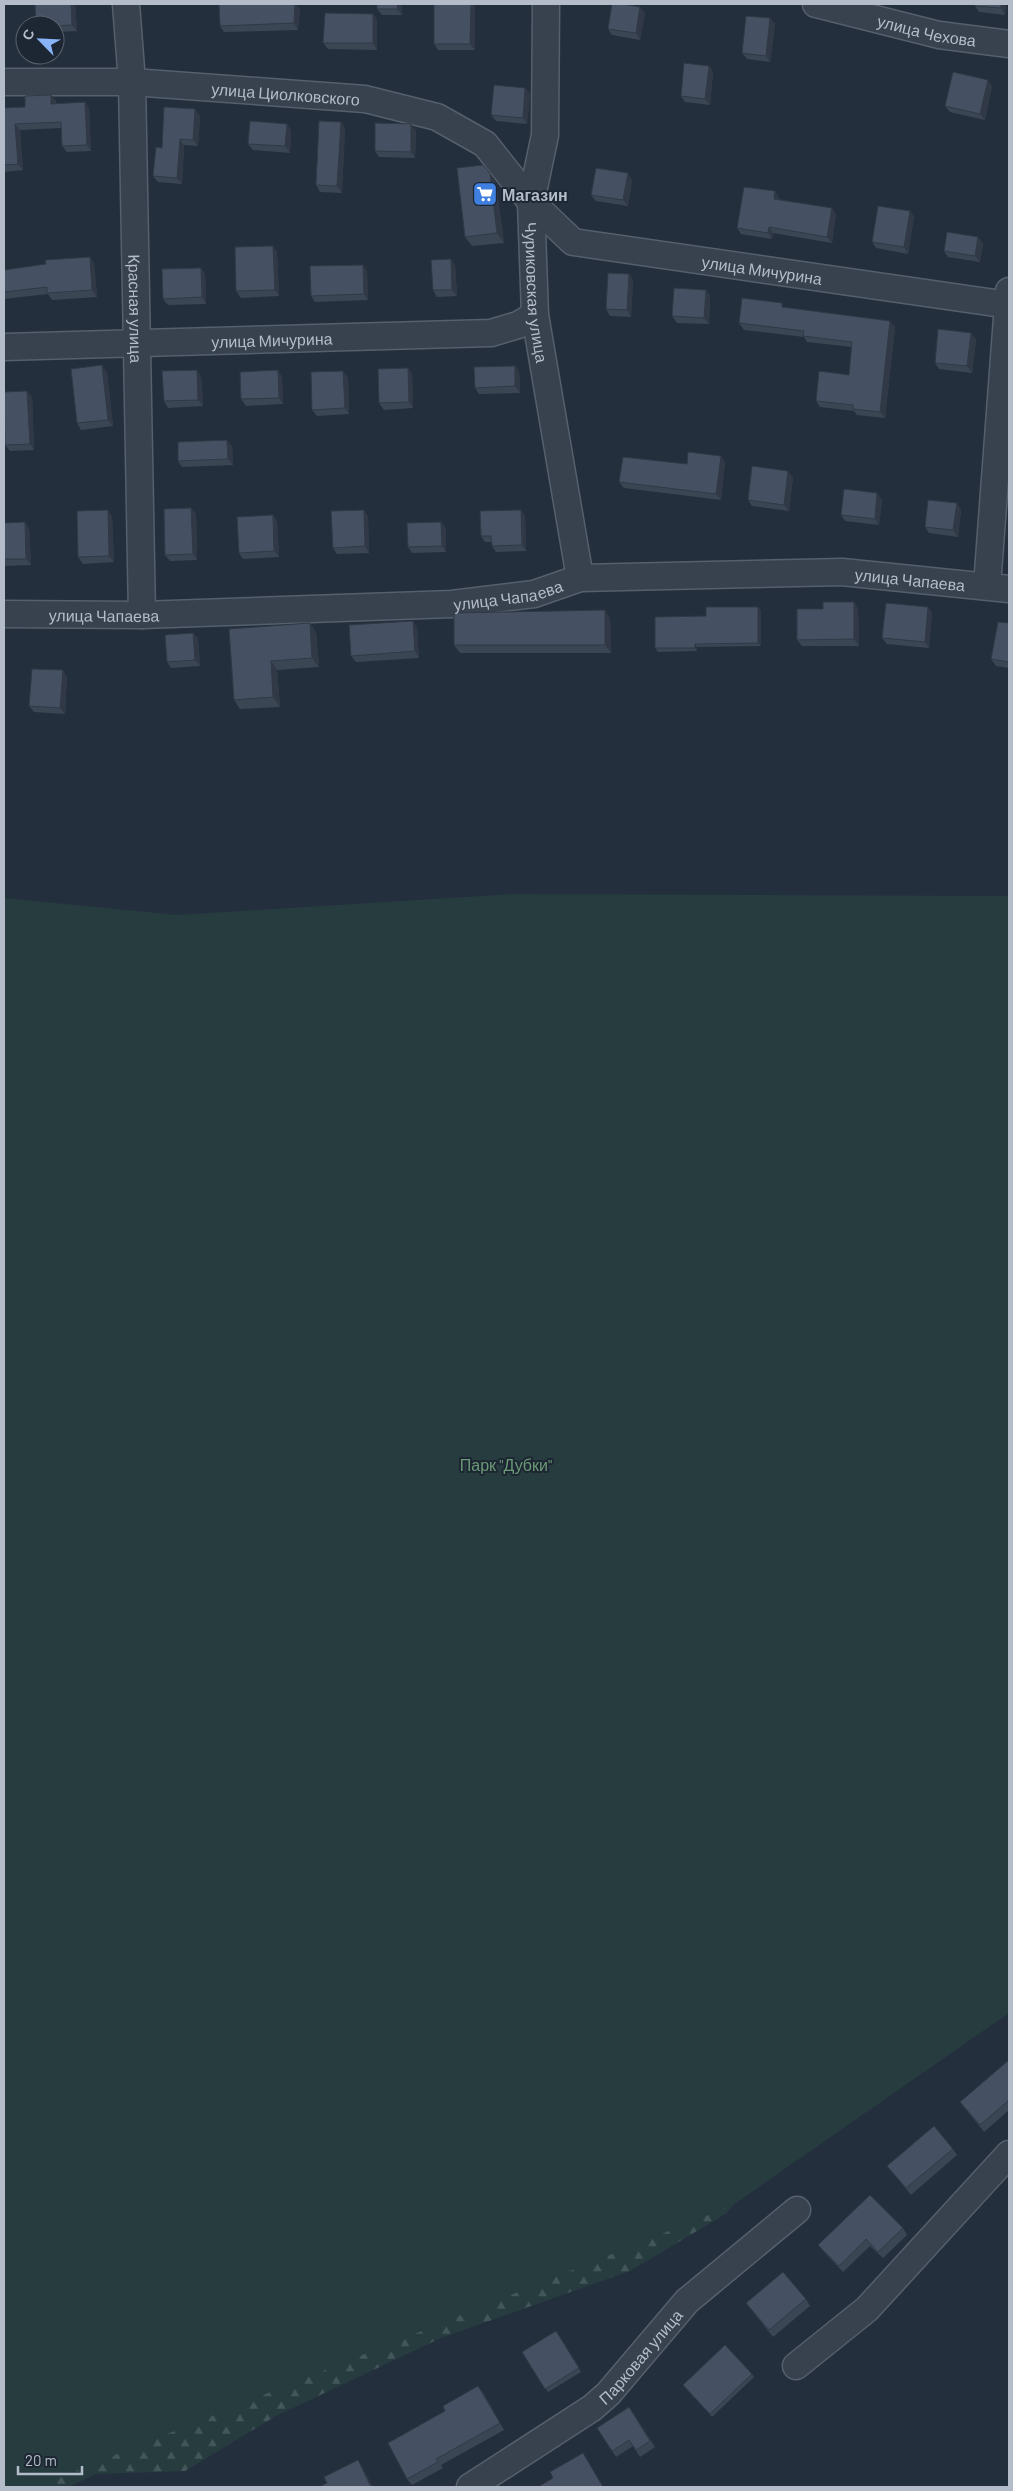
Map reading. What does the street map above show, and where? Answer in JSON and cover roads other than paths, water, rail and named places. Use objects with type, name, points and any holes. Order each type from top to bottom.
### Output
[{"type":"street","name":"Красная улица","points":[[126,4],[132,82],[142,615]]},
{"type":"street","name":"Чуриковская улица","points":[[546,4],[545,136],[531,202],[535,315],[580,578]]},
{"type":"street","name":"улица Чехова","points":[[816,4],[939,36],[1009,44]]},
{"type":"street","name":"улица Циолковского","points":[[4,82],[132,82],[365,99],[437,117],[485,144],[531,202]]},
{"type":"street","name":"улица Мичурина","points":[[531,202],[573,242],[1009,300]]},
{"type":"street","points":[[998,587],[1009,300]]},
{"type":"street","name":"улица Мичурина","points":[[4,347],[491,333],[518,325],[535,315]]},
{"type":"street","name":"улица Чапаева","points":[[4,614],[142,615],[452,604],[534,594],[580,578],[842,572],[998,587]]},
{"type":"street","points":[[796,2366],[867,2309],[1009,2154]]},
{"type":"street","name":"Парковая улица","points":[[470,2487],[592,2408],[608,2394],[687,2301],[798,2210]]},
{"type":"place","name":"Магазин","points":[[485,194]]},
{"type":"park label","name":"Парк \"Дубки\"","points":[[506,1464]]}]
